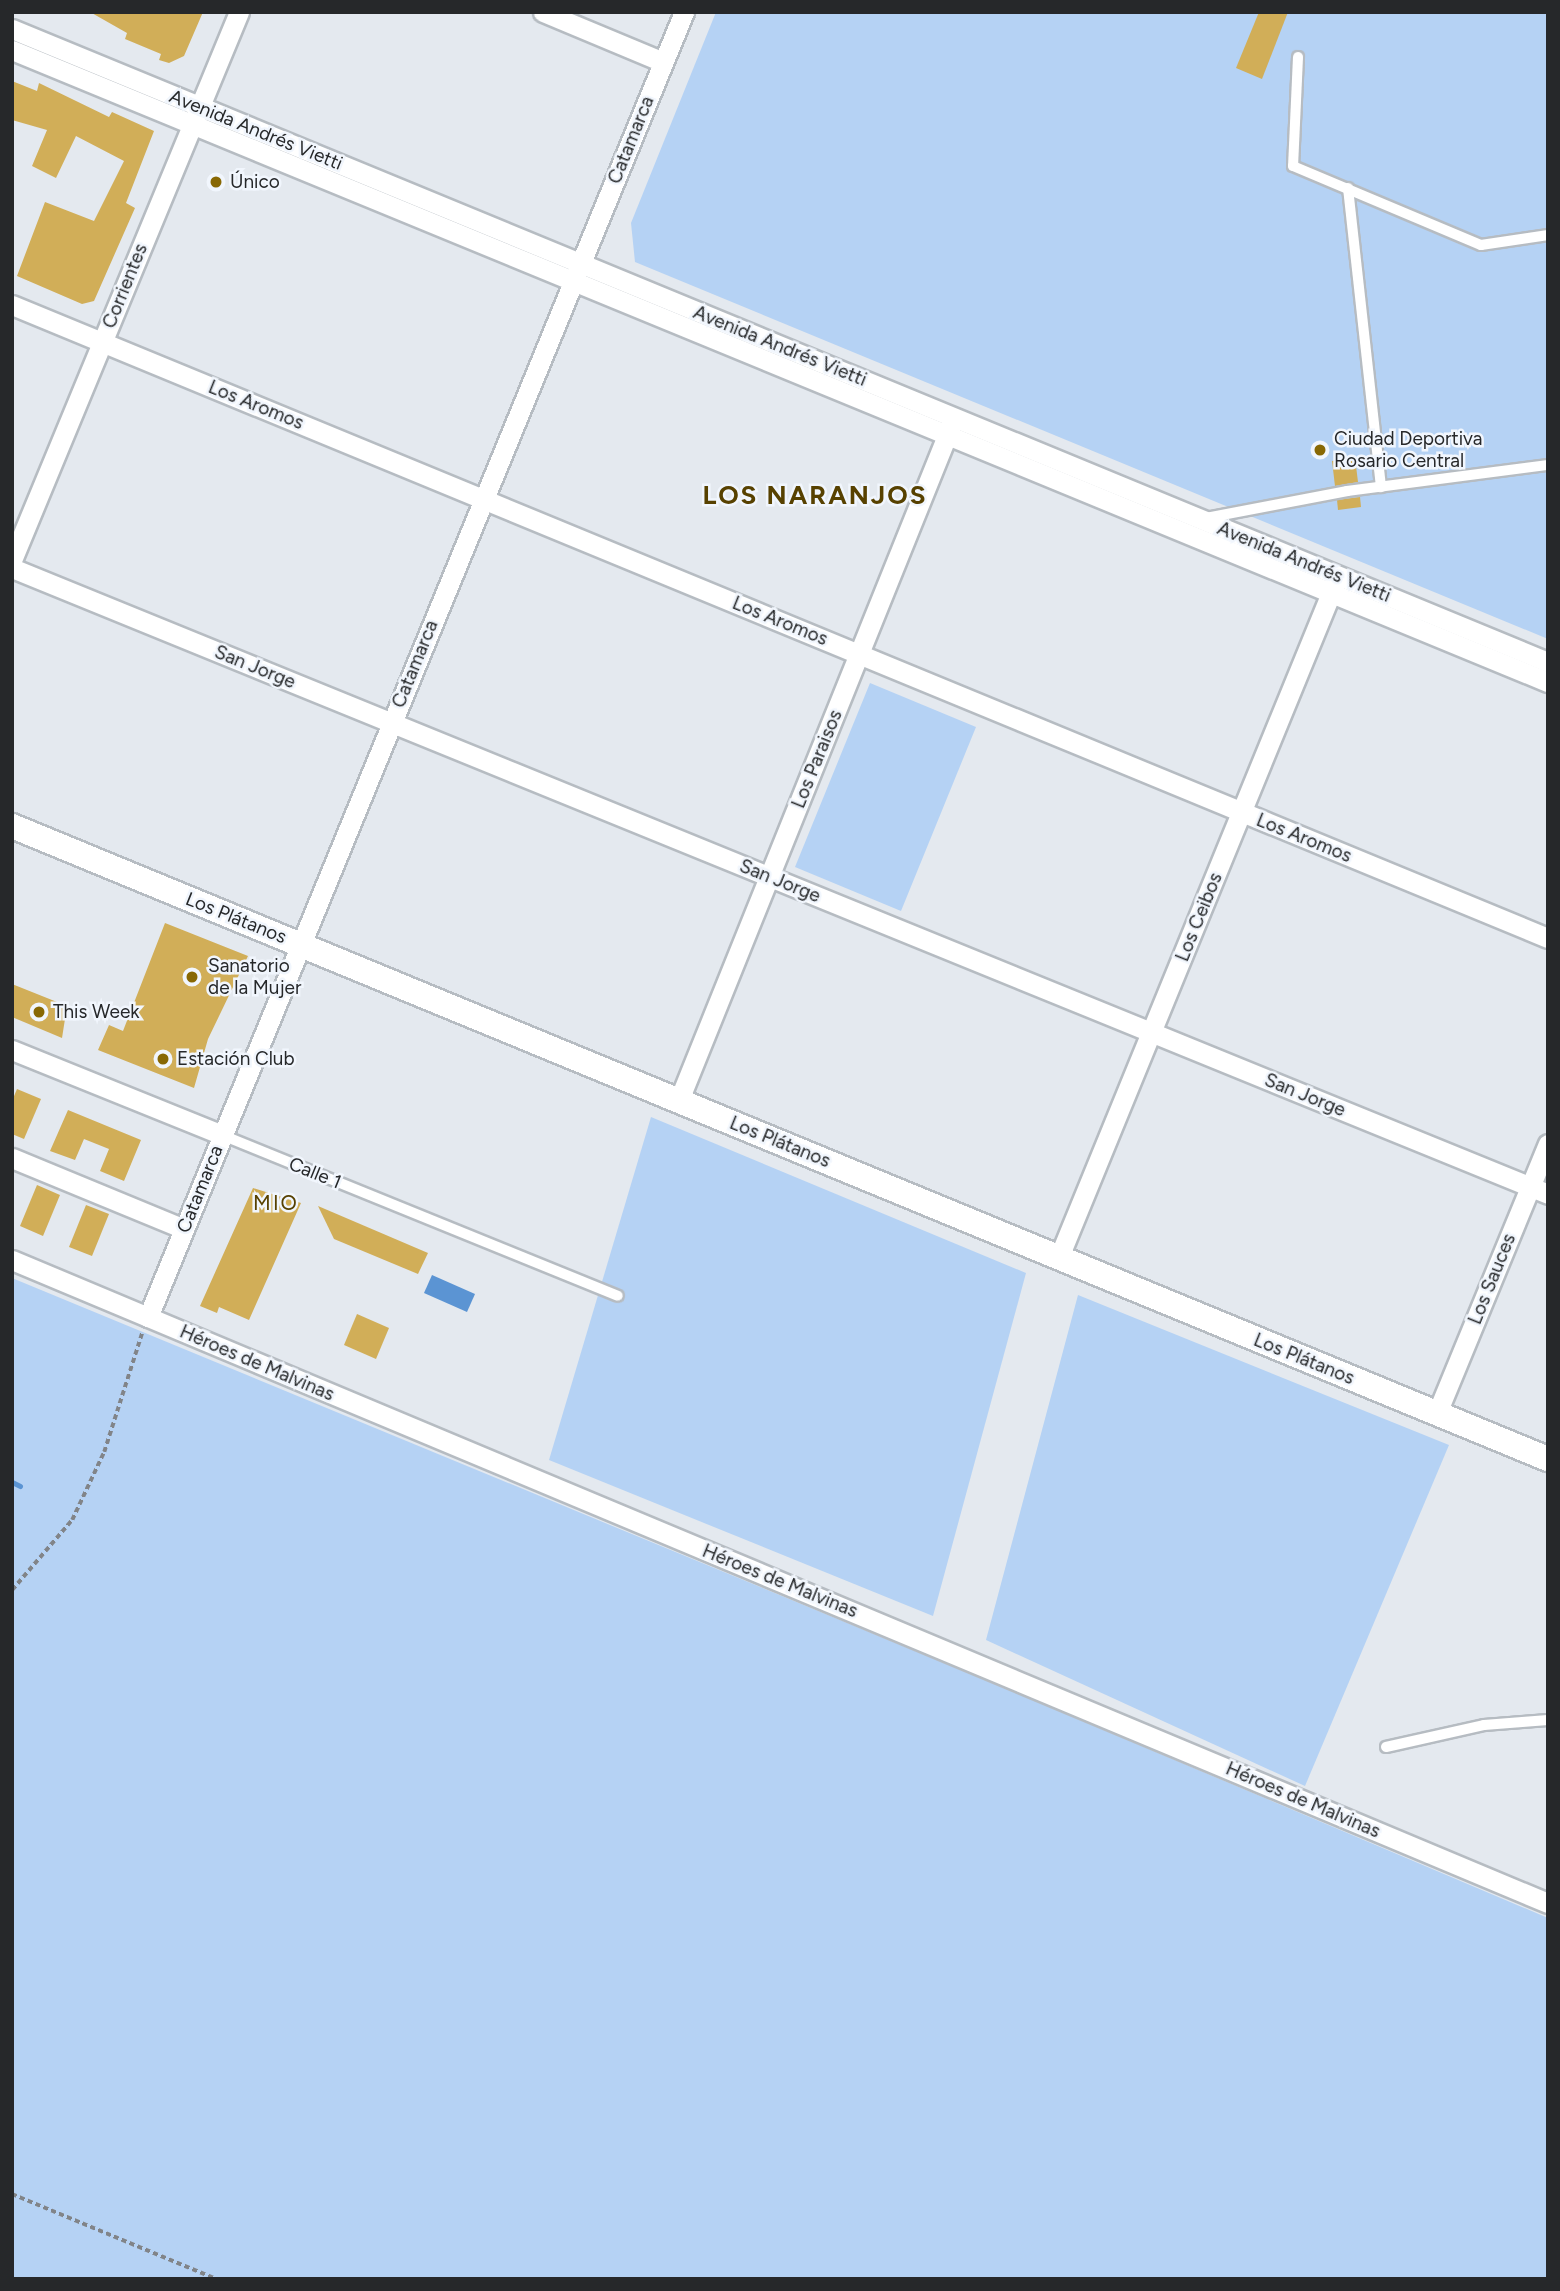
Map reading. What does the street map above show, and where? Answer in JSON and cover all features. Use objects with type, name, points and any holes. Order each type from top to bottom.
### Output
[{"type":"street","name":"Corrientes","points":[[12,560],[239,12]]},
{"type":"street","points":[[543,12],[663,62]]},
{"type":"street","name":"Catamarca","points":[[148,1317],[684,12]]},
{"type":"street","name":"Avenida Andrés Vietti","points":[[12,29],[196,115],[1335,584],[1548,682]]},
{"type":"street","name":"Avenida Andrés Vietti","points":[[12,50],[196,115]]},
{"type":"street","name":"Los Aromos","points":[[12,304],[1548,938]]},
{"type":"street","name":"Los Paraisos","points":[[679,1100],[951,426]]},
{"type":"street","name":"San Jorge","points":[[12,568],[1539,1191]]},
{"type":"street","name":"Avenida Andrés Vietti","points":[[1335,584],[1548,662]]},
{"type":"street","name":"Los Ceibos","points":[[1059,1257],[1335,584]]},
{"type":"street","name":"Los Plátanos","points":[[12,826],[1548,1459]]},
{"type":"street","name":"Calle 1","points":[[12,1049],[222,1135]]},
{"type":"street","name":"Los Sauces","points":[[1437,1413],[1539,1191],[1548,1144]]},
{"type":"street","points":[[12,1158],[184,1228]]},
{"type":"street","name":"Héroes de Malvinas","points":[[12,1260],[1548,1902]]},
{"type":"lane","points":[[1298,57],[1293,166],[1481,245],[1548,235]]},
{"type":"lane","points":[[1348,188],[1381,487]]},
{"type":"lane","points":[[1197,527],[1381,487],[1548,465]]},
{"type":"lane","name":"Calle 1","points":[[222,1135],[618,1296]]},
{"type":"lane","points":[[1386,1747],[1484,1725],[1548,1720]]},
{"type":"path","points":[[12,1590],[72,1520],[104,1452],[148,1317]]},
{"type":"path","points":[[12,2194],[216,2279]]},
{"type":"shaded area","name":"Ciudad Deportiva Rosario Central","points":[[716,12],[1548,12],[1548,639],[635,262],[631,223]]},
{"type":"shaded area","points":[[870,683],[976,727],[901,911],[795,867]]},
{"type":"shaded area","points":[[651,1117],[1026,1273],[933,1616],[549,1460]]},
{"type":"shaded area","points":[[12,1278],[1012,1691],[1548,1918],[1548,2279],[12,2279]]},
{"type":"shaded area","points":[[1078,1295],[1449,1445],[1305,1786],[986,1640]]},
{"type":"water","points":[[432,1275],[475,1294],[467,1312],[424,1293]]},
{"type":"building","points":[[90,12],[203,12],[184,56],[169,63],[159,60],[161,54],[125,39],[127,33]]},
{"type":"building","points":[[1259,12],[1288,12],[1262,79],[1236,68]]},
{"type":"building","points":[[12,81],[37,91],[39,83],[109,117],[112,112],[154,131],[126,203],[135,208],[94,301],[82,304],[17,276],[45,202],[94,221],[124,161],[76,136],[56,178],[32,166],[47,130],[12,120]]},
{"type":"building","points":[[1355,458],[1358,482],[1335,486],[1332,461]]},
{"type":"building","points":[[1360,497],[1361,507],[1338,510],[1337,500]]},
{"type":"building","points":[[165,923],[248,956],[208,1039],[194,1088],[98,1050],[109,1025],[123,1031]]},
{"type":"building","points":[[12,984],[67,1006],[62,1038],[12,1017]]},
{"type":"building","points":[[17,1089],[41,1099],[24,1139],[12,1134],[12,1101]]},
{"type":"building","points":[[68,1110],[141,1140],[124,1181],[100,1171],[109,1149],[84,1139],[75,1160],[50,1151]]},
{"type":"building","points":[[37,1185],[60,1195],[43,1236],[20,1226]]},
{"type":"building","points":[[253,1188],[301,1203],[249,1320],[219,1307],[217,1313],[200,1306]]},
{"type":"building","points":[[86,1205],[109,1214],[92,1256],[69,1247]]},
{"type":"building","points":[[318,1206],[428,1253],[418,1274],[334,1239]]},
{"type":"building","points":[[357,1314],[389,1328],[376,1359],[344,1345]]},
{"type":"waterway","points":[[12,1482],[20,1486]]},
{"type":"place","name":"Único","points":[[216,182]]},
{"type":"place","name":"Ciudad Deportiva Rosario Central","points":[[1320,450]]},
{"type":"place","name":"Sanatorio de la Mujer","points":[[192,977]]},
{"type":"place","name":"This Week","points":[[39,1012]]},
{"type":"place","name":"Estación Club","points":[[163,1059]]},
{"type":"district","name":"LOS NARANJOS","points":[[815,496]]},
{"type":"district","name":"MIO","points":[[276,1203]]}]
